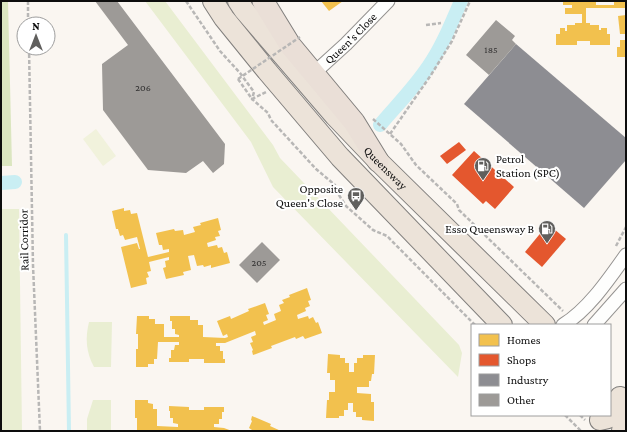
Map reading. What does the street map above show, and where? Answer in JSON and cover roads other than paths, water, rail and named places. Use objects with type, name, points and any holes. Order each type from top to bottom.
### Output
[{"type":"highway","points":[[263,1],[290,45],[354,122],[378,162]]},
{"type":"main road","name":"Queensway","points":[[213,1],[224,18],[340,157],[498,322]]},
{"type":"main road","name":"Queensway","points":[[241,6],[335,116],[378,162],[544,324]]},
{"type":"main road","points":[[486,268],[481,280],[481,293],[498,322]]},
{"type":"main road","points":[[602,422],[616,414],[619,408],[619,396]]},
{"type":"main road","points":[[622,431],[623,425],[626,423]]},
{"type":"street","name":"Queen's Close","points":[[313,74],[346,44],[388,1]]},
{"type":"street","points":[[568,322],[605,285],[626,255]]},
{"type":"street","points":[[595,324],[626,289]]},
{"type":"waterway","points":[[380,125],[423,75],[438,51],[461,1]]},
{"type":"waterway","points":[[1,183],[15,182]]},
{"type":"waterway","points":[[66,235],[69,431]]},
{"type":"place","name":"Petrol Station (SPC)","points":[[483,181]]},
{"type":"place","name":"Opposite Queen's Close","points":[[356,211]]},
{"type":"place","name":"Esso Queensway B","points":[[547,244]]}]
